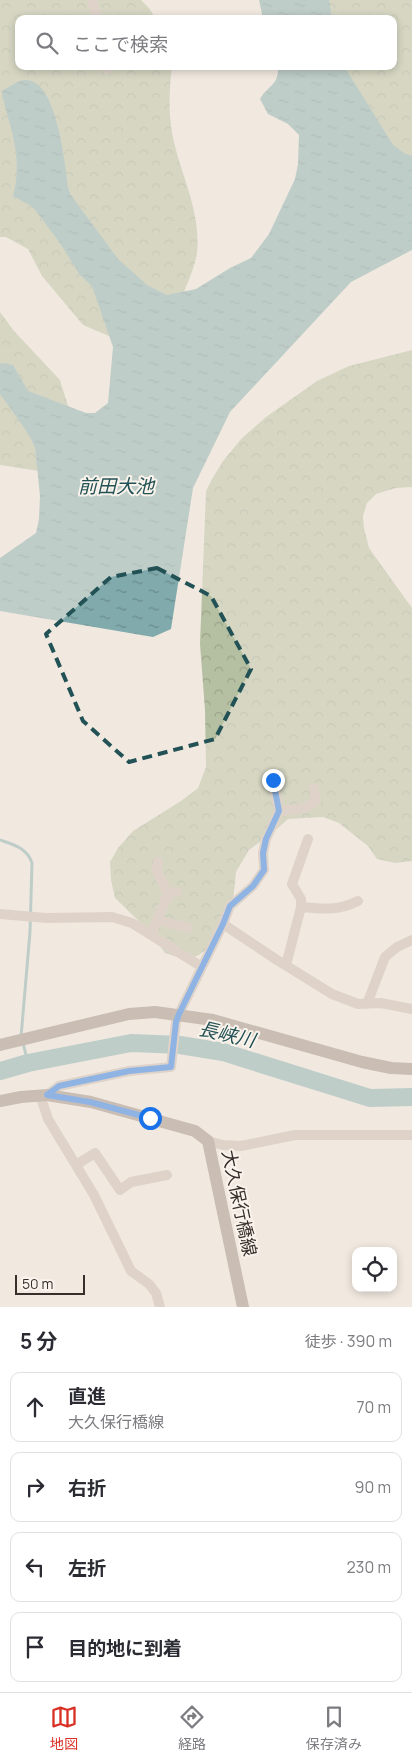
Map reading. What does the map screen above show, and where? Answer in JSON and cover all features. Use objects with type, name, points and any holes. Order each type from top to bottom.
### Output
[{"type":"street","points":[[92,0],[97,15]]},
{"type":"street","points":[[160,1307],[156,1293],[149,1284],[131,1271],[94,1196],[48,1119],[43,1095],[59,1086],[68,1084],[129,1071],[171,1067],[177,1018],[230,906],[253,886],[264,870],[263,853],[266,839],[279,811],[273,780]]},
{"type":"street","points":[[314,788],[316,800]]},
{"type":"street","points":[[279,811],[300,810],[310,806],[324,793]]},
{"type":"street","points":[[286,965],[301,906],[301,899],[292,884],[308,839]]},
{"type":"street","points":[[151,935],[172,893],[157,871],[158,862]]},
{"type":"street","points":[[301,906],[325,909],[345,907],[358,901]]},
{"type":"street","points":[[1,912],[46,918],[112,917],[132,923],[202,967]]},
{"type":"street","points":[[157,920],[188,928]]},
{"type":"street","points":[[223,924],[332,994],[358,1004],[381,1003],[412,1009]]},
{"type":"street","points":[[368,1004],[386,957],[397,947],[412,940]]},
{"type":"street","points":[[0,1045],[129,1014],[155,1012],[177,1018],[213,1020],[362,1062],[391,1068],[412,1069]]},
{"type":"street","name":"大久保行橋線","points":[[0,1101],[43,1095],[90,1102],[195,1131],[208,1141],[243,1307]]},
{"type":"street","points":[[208,1141],[223,1146],[241,1146],[295,1135],[412,1135]]},
{"type":"street","points":[[76,1165],[95,1153],[120,1190],[131,1182],[167,1175]]},
{"type":"highlighted area","points":[[157,568],[211,596],[251,669],[215,739],[129,762],[83,721],[46,634],[111,577]]},
{"type":"green space","points":[[0,0],[141,0],[153,15],[15,15],[15,70],[172,70],[170,104],[172,133],[194,210],[198,238],[193,269],[171,321],[109,336],[83,325],[42,276],[28,249],[6,237],[0,237]]},
{"type":"green space","points":[[275,0],[412,0],[412,171],[314,70],[397,70],[397,15],[284,15]]},
{"type":"green space","points":[[0,312],[14,331],[60,380],[73,422],[39,471],[0,465]]},
{"type":"green space","points":[[412,350],[412,487],[396,488],[376,494],[367,503],[363,516],[369,548],[412,608],[412,861],[395,863],[377,859],[368,846],[339,823],[323,817],[288,819],[249,850],[236,872],[233,902],[213,944],[199,955],[186,960],[165,953],[150,932],[115,898],[110,862],[118,848],[133,831],[198,788],[206,767],[205,710],[200,644],[206,491],[223,461],[242,438],[266,417],[317,381],[349,366]]},
{"type":"water","points":[[259,0],[329,0],[331,15],[262,15]]},
{"type":"water","name":"前田大池","points":[[278,70],[346,70],[393,145],[412,156],[412,250],[351,282],[230,412],[193,488],[171,629],[153,637],[0,611],[0,558],[36,533],[40,496],[35,447],[28,433],[0,394],[0,363],[13,365],[28,391],[86,413],[95,413],[108,403],[113,347],[92,286],[80,275],[60,243],[33,207],[13,196],[17,176],[16,154],[2,91],[17,82],[27,80],[37,84],[46,94],[58,126],[70,194],[118,259],[147,285],[167,295],[196,289],[230,268],[251,258],[269,234],[295,179],[298,164],[299,135],[288,124],[268,114],[260,99],[275,82]]},
{"type":"waterway","points":[[0,840],[24,850],[32,863],[30,932],[21,1037]]},
{"type":"waterway","points":[[23,1043],[28,1063]]},
{"type":"waterway","name":"長峡川","points":[[0,1071],[28,1063],[131,1043],[180,1045],[223,1052],[370,1098],[412,1097]]},
{"type":"route","points":[[150,1118],[90,1102],[47,1095],[59,1086],[129,1071],[171,1067],[176,1022],[223,924],[226,913],[230,906],[253,886],[264,870],[263,853],[266,839],[279,811],[273,780]]}]
